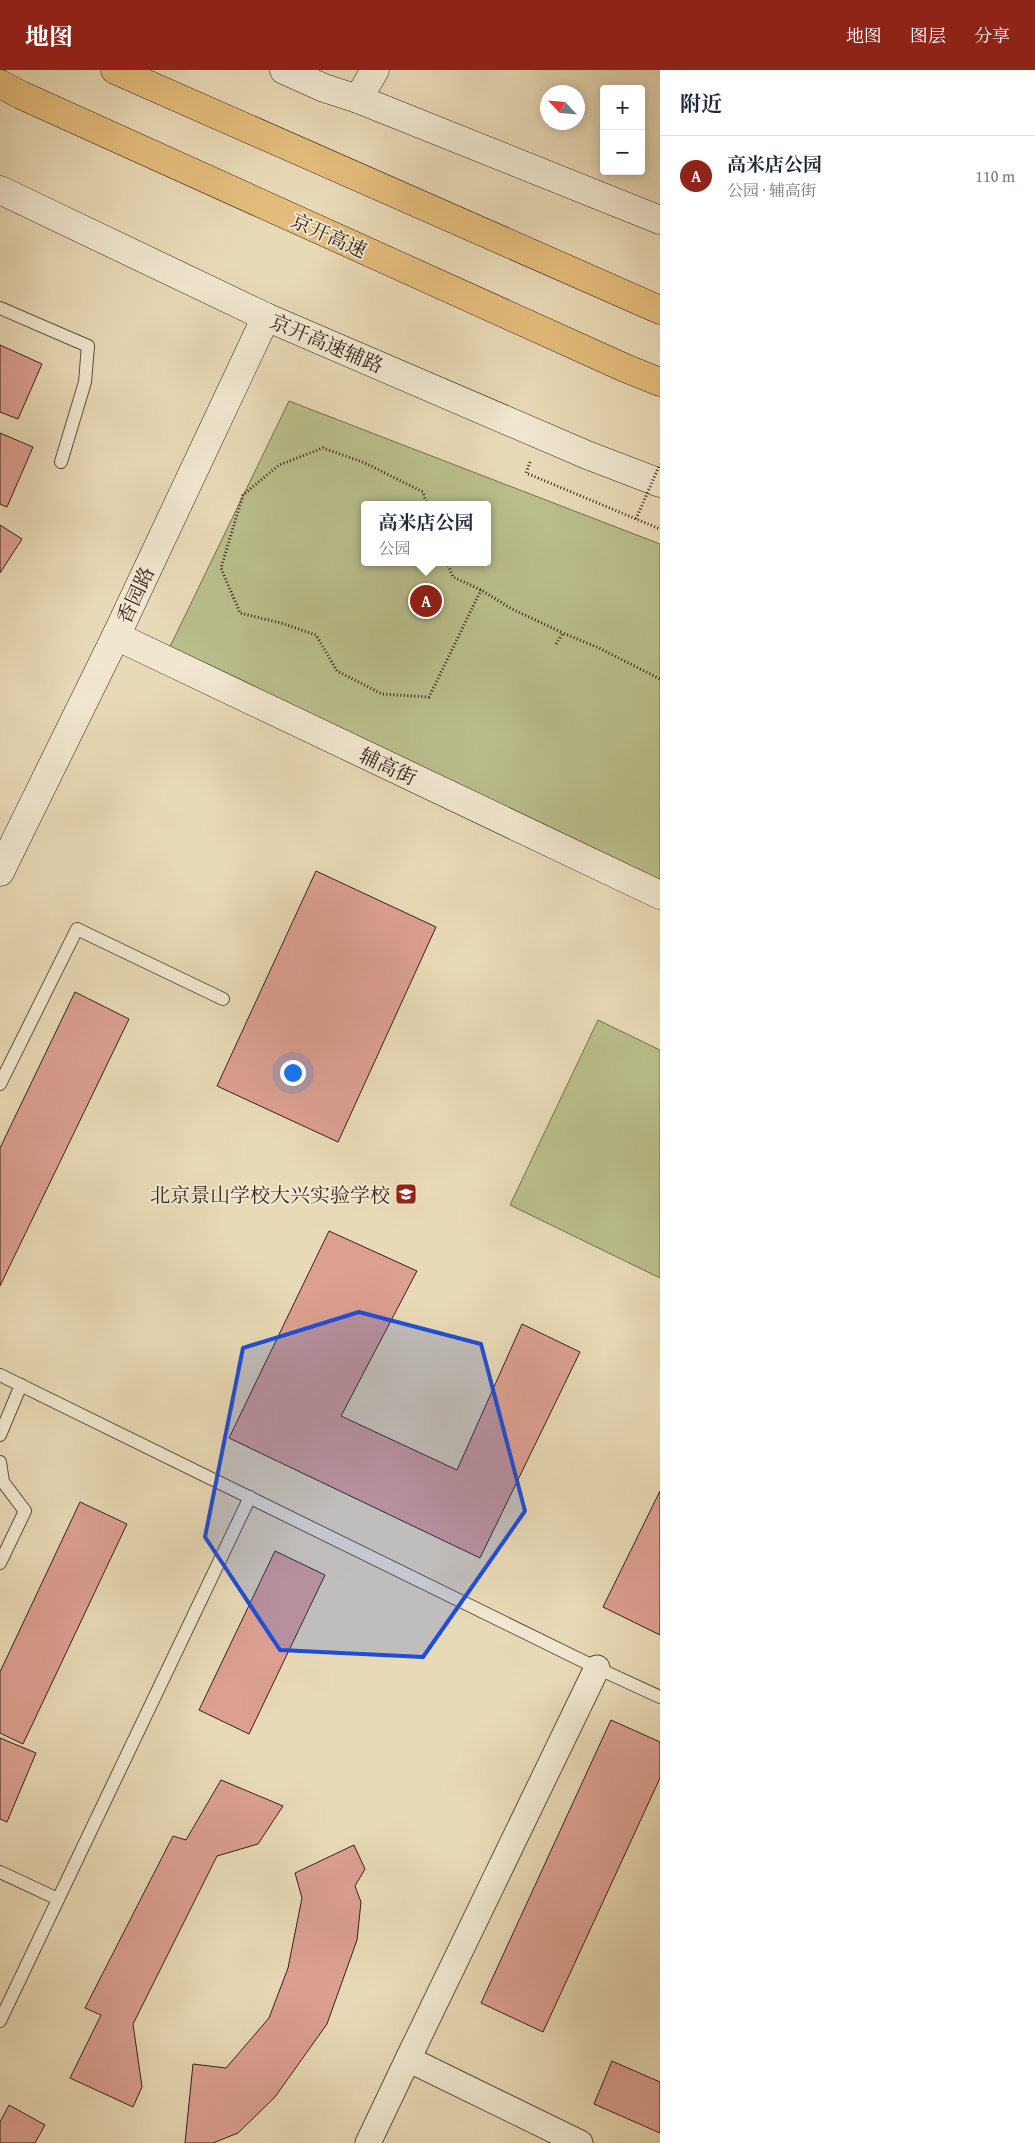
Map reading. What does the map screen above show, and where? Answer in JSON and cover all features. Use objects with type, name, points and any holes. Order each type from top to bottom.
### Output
[{"type":"highway","points":[[115,70],[660,310]]},
{"type":"highway","name":"京开高速","points":[[0,84],[625,368],[660,382]]},
{"type":"street","points":[[284,70],[329,79],[358,99],[660,220]]},
{"type":"street","points":[[358,99],[375,70]]},
{"type":"street","name":"京开高速辅路","points":[[0,190],[266,317],[587,455],[660,483]]},
{"type":"street","name":"香园路","points":[[0,872],[116,636],[266,317]]},
{"type":"street","name":"辅高街","points":[[116,636],[660,895]]},
{"type":"street","points":[[368,2143],[597,1668]]},
{"type":"street","points":[[408,2059],[580,2143]]},
{"type":"lane","points":[[0,308],[88,346],[85,382],[61,462]]},
{"type":"lane","points":[[0,1084],[76,929],[223,999]]},
{"type":"lane","points":[[0,1375],[597,1668],[660,1697]]},
{"type":"lane","points":[[0,1435],[21,1385]]},
{"type":"lane","points":[[0,1462],[4,1482],[25,1511],[0,1563]]},
{"type":"lane","points":[[0,2021],[250,1498]]},
{"type":"lane","points":[[0,1872],[58,1900]]},
{"type":"path","points":[[426,501],[423,492],[365,463],[323,448],[279,465],[243,495],[221,568],[240,613],[282,623],[316,635],[337,671],[382,694],[429,697],[482,590]]},
{"type":"path","points":[[636,519],[660,464]]},
{"type":"path","points":[[526,473],[660,529]]},
{"type":"path","points":[[449,566],[453,577],[482,590],[512,609],[599,648],[660,679]]},
{"type":"path","points":[[556,644],[563,633]]},
{"type":"highlighted area","points":[[359,1312],[481,1344],[525,1511],[423,1657],[280,1650],[205,1537],[243,1348]]},
{"type":"green space","points":[[289,401],[660,544],[660,895],[164,659]]},
{"type":"green space","points":[[598,1020],[660,1050],[660,1278],[510,1205]]},
{"type":"building","points":[[0,345],[42,364],[18,419],[0,412]]},
{"type":"building","points":[[0,433],[33,447],[7,507],[0,504]]},
{"type":"building","points":[[0,525],[22,539],[0,573]]},
{"type":"building","points":[[316,871],[436,927],[338,1142],[217,1086]]},
{"type":"building","points":[[75,992],[129,1019],[0,1286],[0,1148]]},
{"type":"building","points":[[329,1231],[417,1271],[341,1416],[457,1470],[522,1324],[580,1352],[480,1558],[229,1438]]},
{"type":"building","points":[[660,1491],[660,1635],[603,1607]]},
{"type":"building","points":[[80,1502],[127,1524],[23,1744],[0,1733],[0,1672]]},
{"type":"building","points":[[275,1551],[325,1575],[249,1734],[199,1710]]},
{"type":"building","points":[[611,1720],[660,1742],[660,1778],[543,2032],[481,2003]]},
{"type":"building","points":[[0,1738],[36,1753],[7,1822],[0,1819]]},
{"type":"building","points":[[221,1780],[283,1806],[258,1844],[217,1856],[133,2024],[142,2087],[133,2107],[70,2078],[101,2015],[85,2008],[173,1836],[186,1840]]},
{"type":"building","points":[[354,1845],[365,1869],[355,1886],[361,1902],[357,1940],[327,2024],[275,2097],[238,2133],[213,2143],[185,2143],[193,2064],[226,2068],[269,2018],[288,1968],[302,1898],[295,1873]]},
{"type":"building","points":[[612,2061],[660,2082],[660,2133],[594,2104]]},
{"type":"building","points":[[9,2105],[45,2125],[35,2143],[0,2143],[0,2122]]},
{"type":"place","name":"高米店公园","points":[[426,601]]},
{"type":"place","name":"北京景山学校大兴实验学校","points":[[406,1194]]}]
